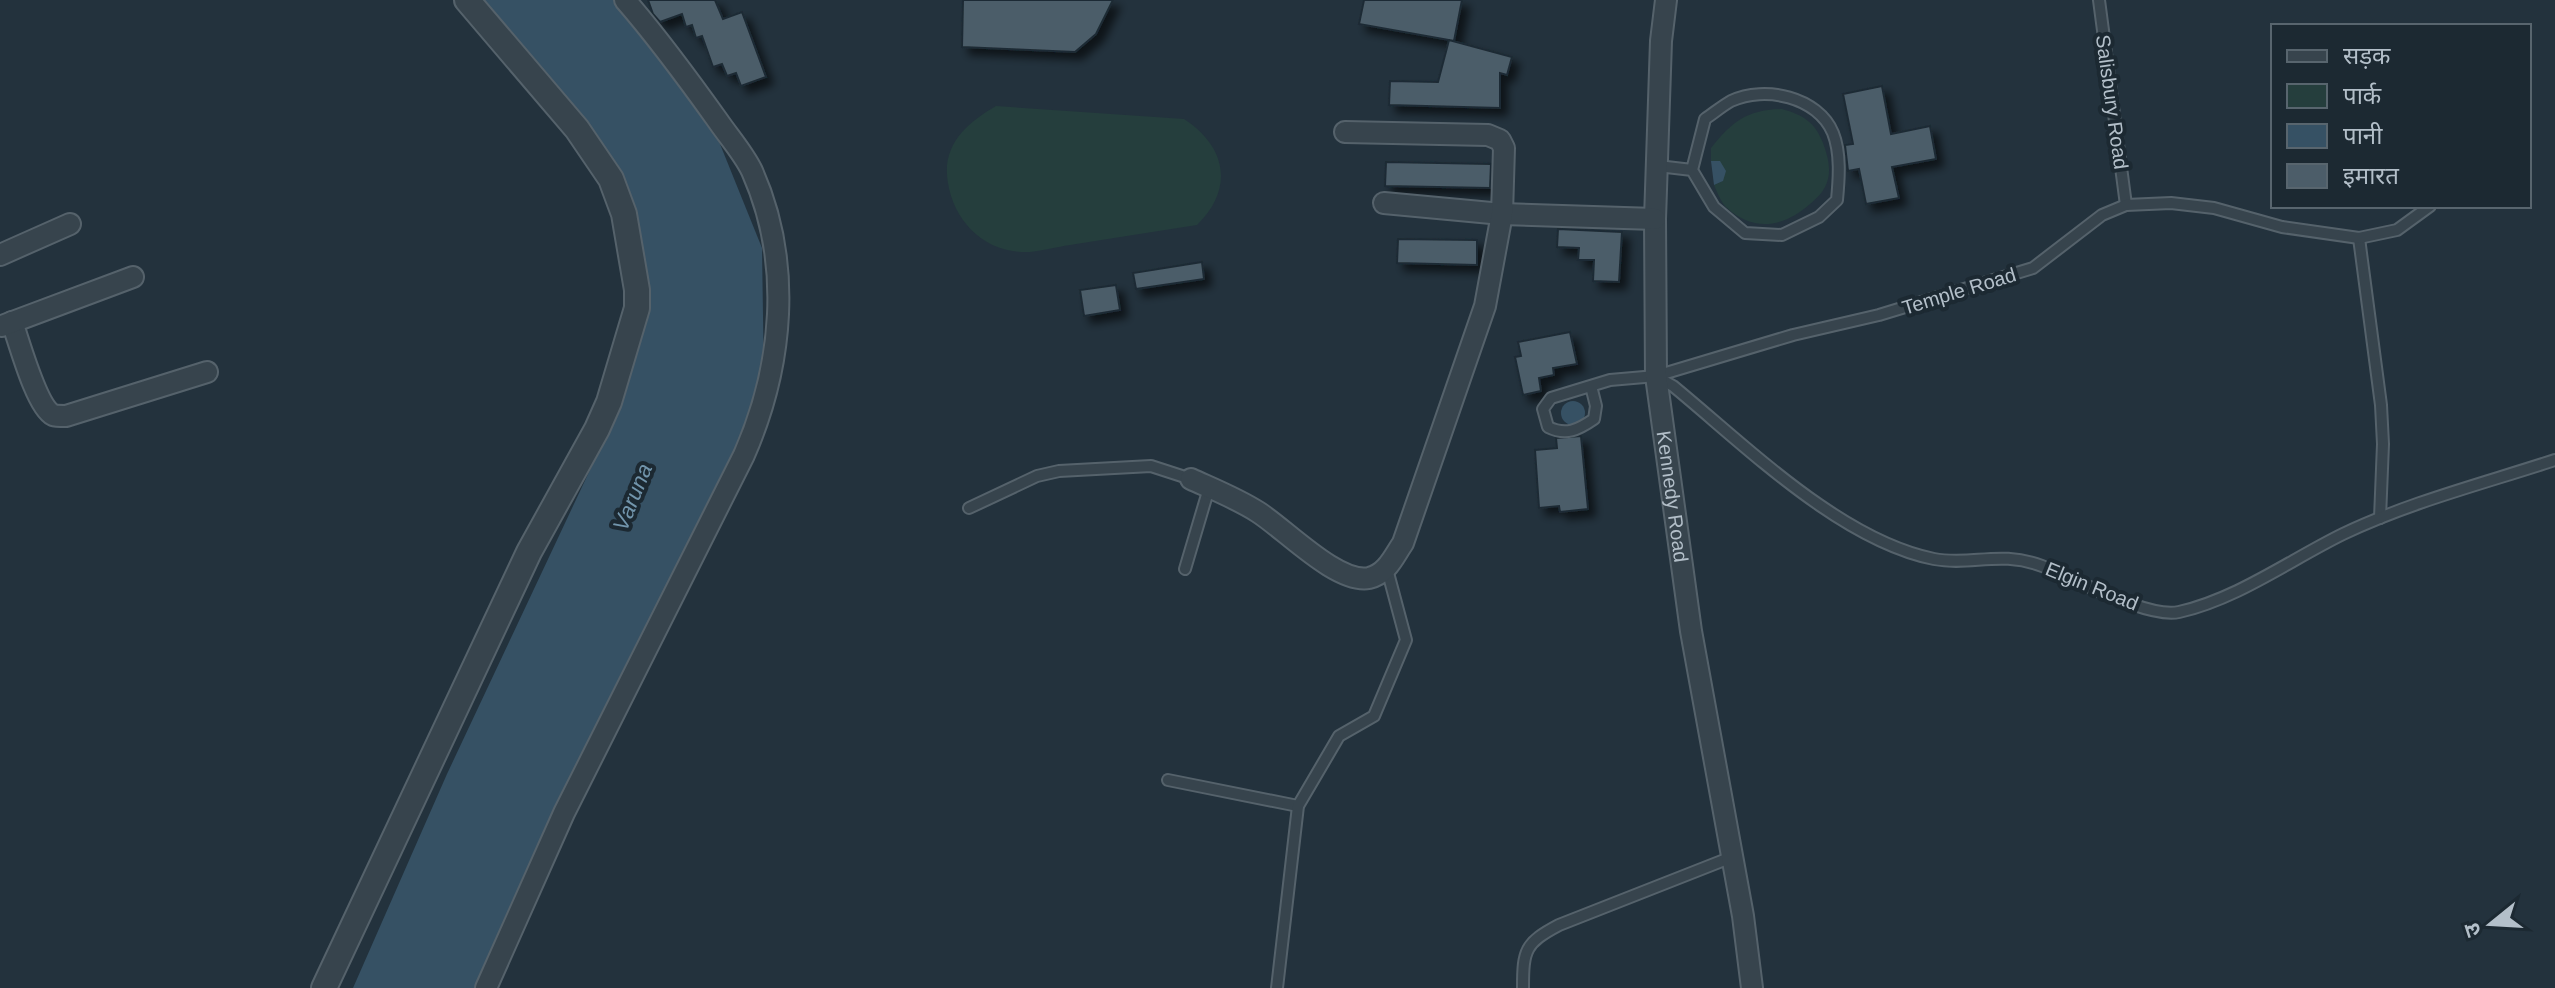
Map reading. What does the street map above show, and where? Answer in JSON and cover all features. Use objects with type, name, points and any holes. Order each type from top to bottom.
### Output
[{"type":"street","points":[[324,988],[529,552],[603,416],[637,308],[627,228],[611,179],[577,129],[467,0]]},
{"type":"street","points":[[486,988],[564,813],[744,455],[760,419],[774,359],[779,311],[778,270],[770,222],[750,168],[665,47],[625,0]]},
{"type":"street","name":"Kennedy Road","points":[[1666,0],[1661,41],[1655,219],[1656,376],[1691,631],[1743,916],[1752,988]]},
{"type":"street","points":[[1200,483],[1257,511],[1332,567],[1351,577],[1371,578],[1387,569],[1403,543],[1485,306],[1502,214],[1504,148],[1495,136],[1345,132]]},
{"type":"street","points":[[1384,203],[1502,214],[1655,219]]},
{"type":"street","points":[[0,255],[70,224]]},
{"type":"street","points":[[133,277],[6,324],[45,408],[54,416],[66,416],[207,372]]},
{"type":"lane","name":"Salisbury Road","points":[[2099,0],[2126,205]]},
{"type":"lane","points":[[1759,94],[1792,98],[1822,113],[1834,135],[1839,172],[1837,200],[1819,217],[1782,235],[1745,233],[1714,207],[1692,170],[1705,119],[1732,101],[1759,94]]},
{"type":"lane","points":[[1658,166],[1692,170]]},
{"type":"lane","name":"Temple Road","points":[[1591,386],[1610,380],[1656,376],[1793,335],[1879,315],[2033,268],[2102,215],[2126,205],[2171,203],[2214,208],[2282,227],[2359,238],[2397,230],[2427,208]]},
{"type":"lane","points":[[2359,238],[2381,405],[2380,518]]},
{"type":"lane","name":"Elgin Road","points":[[1656,376],[1673,386],[1810,499],[1893,545],[1935,559],[2020,559],[2143,608],[2175,613],[2219,599],[2380,518],[2555,460]]},
{"type":"lane","points":[[1591,386],[1596,406],[1594,419],[1577,430],[1558,432],[1548,427],[1543,409],[1551,398],[1591,386]]},
{"type":"lane","points":[[969,508],[1037,476],[1059,471],[1151,466],[1200,483],[1185,569]]},
{"type":"lane","points":[[1277,988],[1298,806],[1339,736],[1374,716],[1406,640],[1387,569]]},
{"type":"lane","points":[[1168,780],[1298,806]]},
{"type":"lane","points":[[1523,988],[1523,959],[1535,938],[1559,925],[1732,857]]},
{"type":"green space","points":[[996,106],[1184,119],[1209,142],[1217,155],[1220,183],[1217,197],[1197,225],[1033,252],[994,246],[963,221],[951,197],[947,169],[948,157],[958,137],[975,120]]},
{"type":"green space","points":[[1782,109],[1802,117],[1816,130],[1827,156],[1828,179],[1821,193],[1800,212],[1779,222],[1758,224],[1737,215],[1722,202],[1714,185],[1723,181],[1711,161],[1711,148],[1742,119],[1759,112]]},
{"type":"water","name":"Varuna","points":[[463,0],[630,0],[680,57],[720,144],[762,248],[764,383],[494,988],[353,988],[447,774],[613,421],[638,257],[615,167]]},
{"type":"water","points":[[1711,161],[1720,161],[1726,171],[1723,181],[1714,185]]},
{"type":"water","points":[[1573,401],[1582,404],[1585,413],[1582,422],[1573,425],[1564,422],[1561,413],[1564,404]]},
{"type":"building","points":[[648,0],[715,0],[723,19],[742,12],[766,77],[741,86],[736,73],[727,76],[722,64],[713,67],[702,36],[696,38],[692,25],[686,27],[682,14],[660,22]]},
{"type":"building","points":[[963,0],[1113,0],[1096,34],[1075,52],[962,47]]},
{"type":"building","points":[[1364,0],[1462,0],[1454,41],[1359,24]]},
{"type":"building","points":[[1449,40],[1512,57],[1507,75],[1500,73],[1500,108],[1389,105],[1390,81],[1438,82]]},
{"type":"building","points":[[1882,86],[1891,134],[1930,126],[1936,159],[1892,167],[1899,198],[1866,204],[1859,169],[1848,171],[1845,145],[1853,144],[1843,94]]},
{"type":"building","points":[[1386,162],[1491,164],[1490,188],[1385,186]]},
{"type":"building","points":[[1558,229],[1622,232],[1619,282],[1593,281],[1594,260],[1578,260],[1579,248],[1557,247]]},
{"type":"building","points":[[1398,239],[1477,240],[1477,265],[1397,263]]},
{"type":"building","points":[[1202,262],[1204,279],[1136,289],[1133,273]]},
{"type":"building","points":[[1116,285],[1120,310],[1084,316],[1080,290]]},
{"type":"building","points":[[1570,332],[1577,364],[1553,368],[1554,375],[1539,378],[1541,391],[1523,395],[1515,357],[1521,356],[1518,342]]},
{"type":"building","points":[[1581,436],[1588,509],[1560,512],[1559,506],[1539,508],[1535,450],[1557,448],[1556,438]]}]
